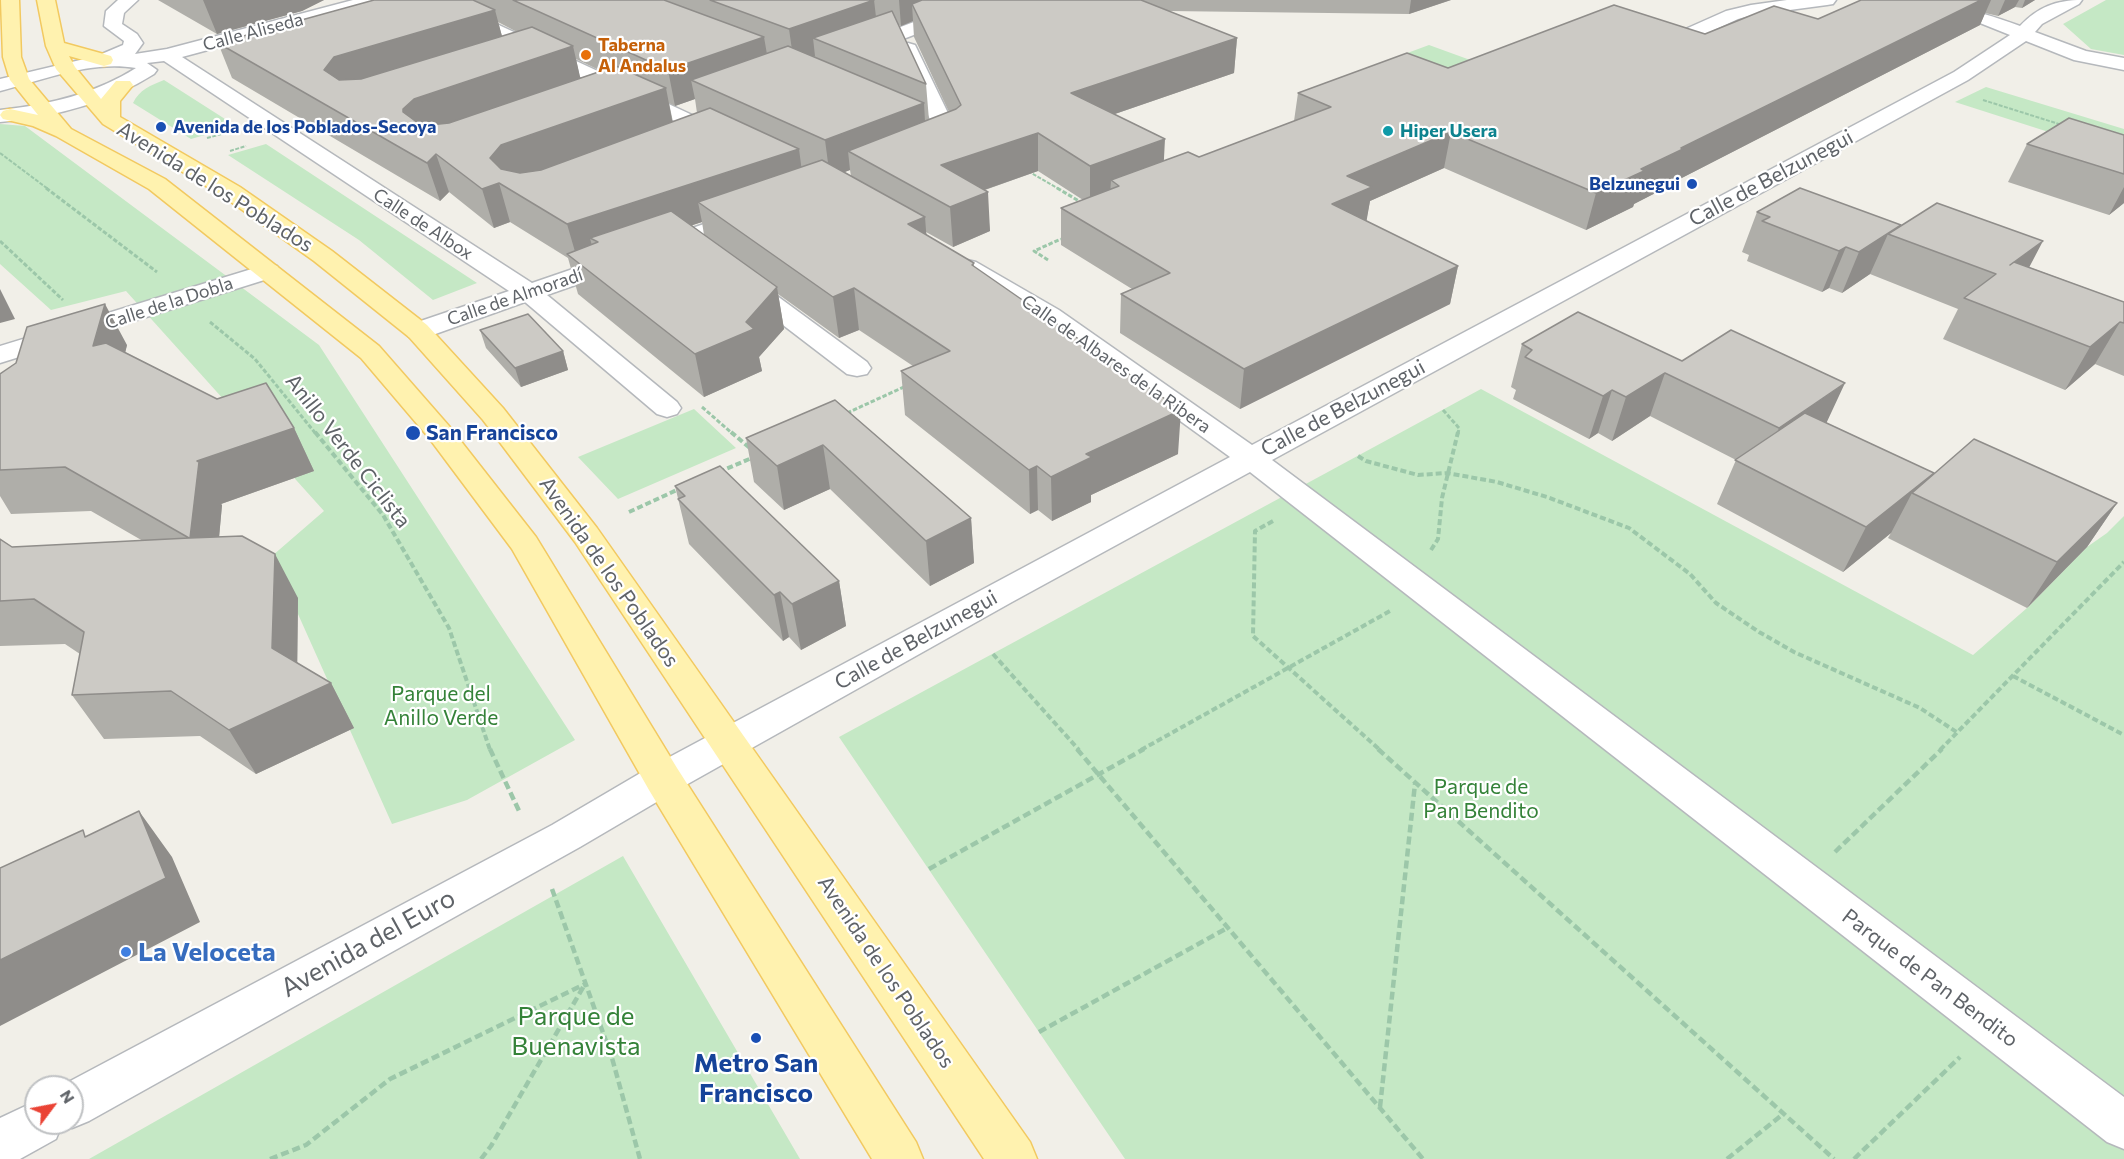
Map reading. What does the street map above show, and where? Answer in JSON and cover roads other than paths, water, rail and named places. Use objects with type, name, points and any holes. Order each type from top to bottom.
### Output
[{"type":"main road","name":"Avenida de los Poblados","points":[[10,0],[12,57],[21,81],[64,133],[157,184],[370,352],[439,432],[525,544],[663,779],[899,1159]]},
{"type":"main road","name":"Avenida de los Poblados","points":[[47,1],[56,46],[66,69],[110,120],[232,192],[323,256],[418,331],[493,414],[586,535],[1013,1159]]},
{"type":"main road","points":[[56,46],[104,60]]},
{"type":"main road","points":[[0,74],[12,57]]},
{"type":"main road","points":[[110,120],[110,100],[123,85]]},
{"type":"main road","points":[[5,116],[39,121],[64,133]]},
{"type":"street","points":[[0,85],[104,60],[124,52],[134,43],[131,38],[113,26],[115,11],[129,0]]},
{"type":"street","name":"Calle Aliseda","points":[[136,67],[168,55],[373,0]]},
{"type":"street","points":[[431,0],[747,148]]},
{"type":"street","points":[[838,57],[988,0]]},
{"type":"street","points":[[1661,47],[1732,15],[1827,0]]},
{"type":"street","points":[[1887,0],[1980,17],[2081,56],[2124,64]]},
{"type":"street","points":[[1914,0],[1933,7]]},
{"type":"street","name":"Calle de Belzunegui","points":[[663,779],[1251,458],[1961,76],[1994,56],[2022,35],[2036,20],[2073,0]]},
{"type":"street","points":[[1732,15],[1765,25]]},
{"type":"street","points":[[872,23],[901,34]]},
{"type":"street","points":[[901,34],[939,144],[919,126]]},
{"type":"street","points":[[503,59],[535,48]]},
{"type":"street","name":"Calle de Albox","points":[[168,55],[193,75],[528,292],[667,408]]},
{"type":"street","points":[[104,60],[136,67]]},
{"type":"street","name":"Avenida de los Poblados","points":[[5,116],[89,98],[123,85],[136,67]]},
{"type":"street","points":[[574,93],[606,81]]},
{"type":"street","points":[[594,103],[627,91]]},
{"type":"street","points":[[665,137],[698,125]]},
{"type":"street","name":"Calle de Almoradí","points":[[418,331],[772,208]]},
{"type":"street","points":[[683,239],[857,368]]},
{"type":"street","name":"Calle de Albares de la Ribera","points":[[942,253],[1050,315],[1251,458]]},
{"type":"street","name":"Calle de la Dobla","points":[[0,355],[268,271]]},
{"type":"street","name":"Parque de Pan Bendito","points":[[1251,458],[2124,1125]]},
{"type":"street","name":"Avenida del Euro","points":[[84,1098],[566,836],[663,779]]},
{"type":"street","points":[[0,1144],[24,1131]]},
{"type":"place","name":"Taberna Al Andalus","points":[[586,55]]},
{"type":"place","name":"Avenida de los Poblados-Secoya","points":[[161,127]]},
{"type":"place","name":"Hiper Usera","points":[[1388,131]]},
{"type":"place","name":"Belzunegui","points":[[1692,184]]},
{"type":"place","name":"San Francisco","points":[[413,433]]},
{"type":"place","name":"La Veloceta","points":[[126,952]]},
{"type":"place","name":"Metro San Francisco","points":[[756,1038]]},
{"type":"park label","name":"Parque del Anillo Verde","points":[[441,706]]},
{"type":"park label","name":"Parque de Buenavista","points":[[576,1031]]}]
